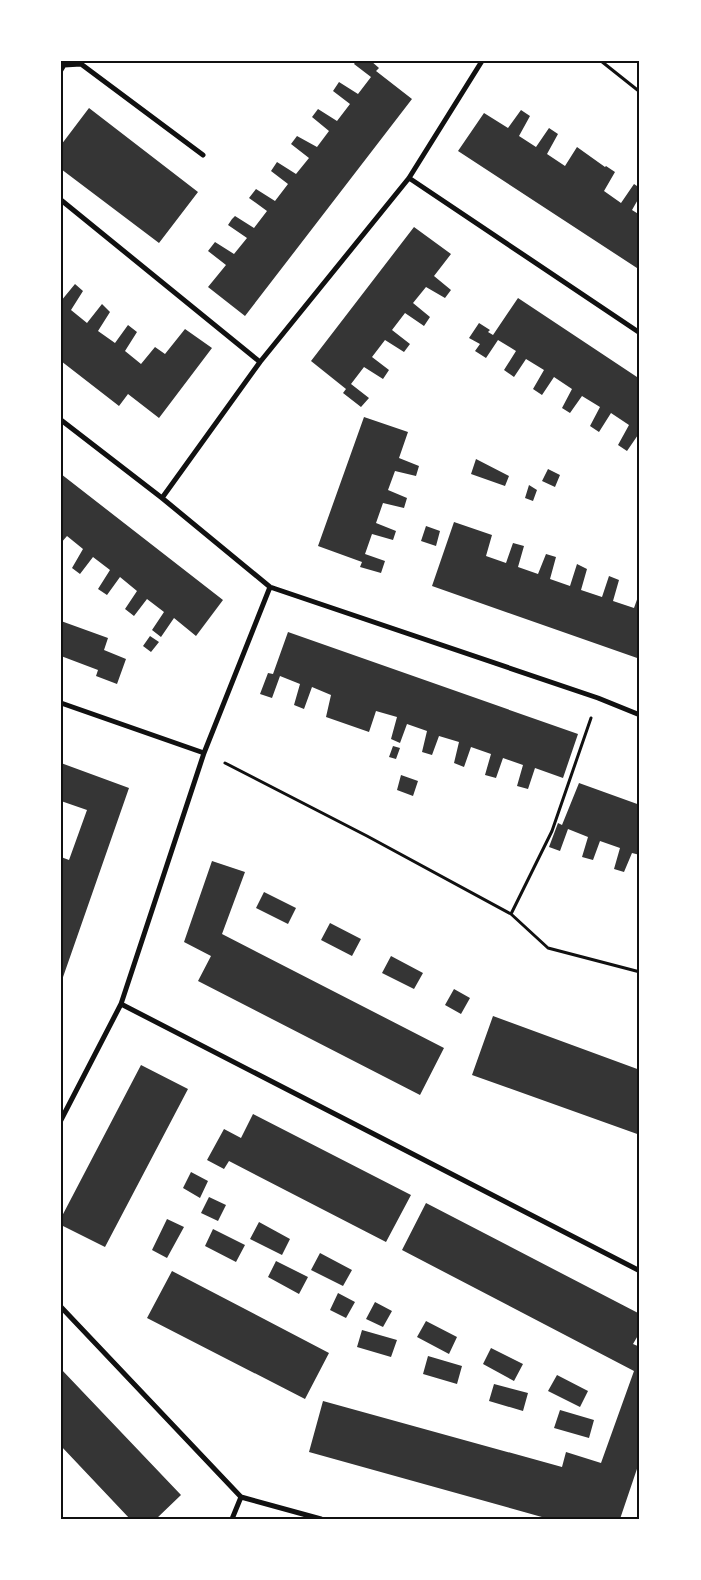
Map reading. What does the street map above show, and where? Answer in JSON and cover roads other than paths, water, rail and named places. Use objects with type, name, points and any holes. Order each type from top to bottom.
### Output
[{"type":"street","points":[[162,498],[260,362],[410,178],[482,61]]},
{"type":"street","points":[[61,70],[64,65],[81,64],[203,155]]},
{"type":"street","points":[[410,178],[640,333]]},
{"type":"street","points":[[61,200],[260,362]]},
{"type":"street","points":[[61,420],[162,498],[270,587],[598,698],[640,715]]},
{"type":"street","points":[[61,1120],[121,1004],[204,752],[270,587]]},
{"type":"street","points":[[61,703],[204,752]]},
{"type":"street","points":[[121,1004],[640,1271]]},
{"type":"street","points":[[61,1307],[241,1496],[321,1519]]},
{"type":"street","points":[[232,1519],[241,1496]]}]
